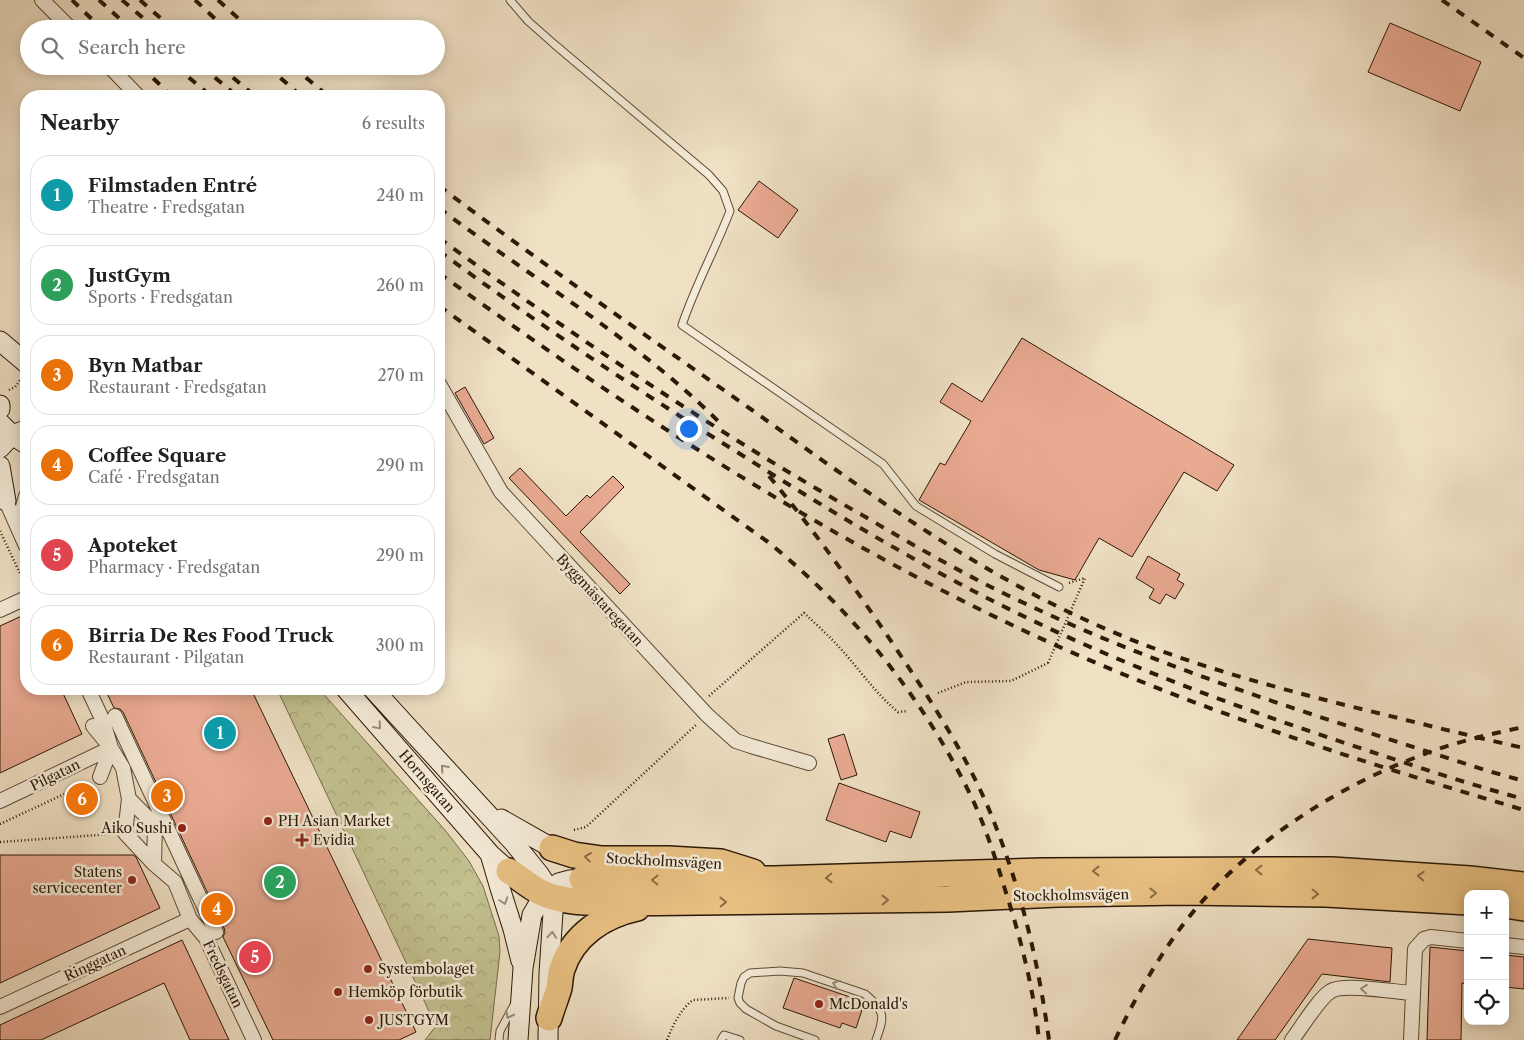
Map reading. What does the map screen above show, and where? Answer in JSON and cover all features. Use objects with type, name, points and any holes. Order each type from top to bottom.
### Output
[{"type":"highway","name":"Stockholmsvägen","points":[[552,848],[574,855],[602,859],[668,859],[720,862],[774,879]]},
{"type":"highway","name":"Stockholmsvägen","points":[[582,880],[774,879],[1043,871],[1332,870],[1470,879],[1524,885]]},
{"type":"highway","points":[[509,871],[532,887],[569,900],[674,902]]},
{"type":"highway","name":"Stockholmsvägen","points":[[674,902],[948,899],[1058,894],[1182,892],[1326,894],[1464,902]]},
{"type":"highway","points":[[548,1029],[562,970],[573,945],[599,923],[615,914],[635,908],[674,902]]},
{"type":"highway","points":[[1509,906],[1524,908]]},
{"type":"main road","points":[[0,341],[20,363]]},
{"type":"main road","points":[[0,409],[4,398]]},
{"type":"main road","points":[[11,434],[20,444]]},
{"type":"main road","points":[[0,466],[3,498]]},
{"type":"main road","name":"Hornsgatan","points":[[351,695],[490,854],[509,871]]},
{"type":"main road","name":"Hornsgatan","points":[[378,695],[514,843],[539,874],[550,894]]},
{"type":"main road","name":"Hornsgatan","points":[[478,804],[522,832],[552,848]]},
{"type":"main road","points":[[490,854],[523,968]]},
{"type":"main road","points":[[518,1040],[523,968],[532,916],[539,903],[559,883],[570,880],[582,880]]},
{"type":"main road","points":[[548,1029],[550,894]]},
{"type":"street","points":[[42,0],[62,20]]},
{"type":"street","points":[[117,75],[132,90]]},
{"type":"street","name":"Byggmästaregatan","points":[[445,394],[501,492],[702,710],[736,741],[809,763]]},
{"type":"street","points":[[3,498],[20,532]]},
{"type":"street","points":[[0,610],[20,601]]},
{"type":"street","points":[[91,695],[103,721],[111,748],[100,777]]},
{"type":"street","points":[[115,716],[216,932]]},
{"type":"street","points":[[93,726],[111,748],[123,768],[129,799],[125,833]]},
{"type":"street","name":"Pilgatan","points":[[0,801],[111,748]]},
{"type":"street","points":[[129,799],[155,825],[154,864]]},
{"type":"street","name":"Fredsgatan","points":[[125,833],[154,864],[175,882],[190,919],[206,938],[254,1040]]},
{"type":"street","name":"Ringgatan","points":[[0,1008],[190,919]]},
{"type":"street","points":[[1411,1040],[1415,949],[1424,939],[1431,937],[1464,941]]},
{"type":"street","points":[[1509,945],[1524,947]]},
{"type":"street","points":[[1292,1040],[1324,997],[1332,990],[1344,987],[1412,993]]},
{"type":"lane","points":[[510,0],[528,21],[709,175],[723,191],[730,211],[721,235],[689,302],[682,326],[883,464],[916,506],[995,554],[1058,587]]},
{"type":"lane","points":[[816,1040],[776,1026],[746,1009],[738,998],[740,983],[744,977],[750,973],[780,971],[803,973],[865,994],[880,1011],[882,1018],[876,1040]]},
{"type":"lane","points":[[500,1040],[500,1032],[521,992]]},
{"type":"lane","points":[[721,1040],[724,1034],[740,1040]]},
{"type":"path","points":[[4,398],[20,378]]},
{"type":"path","points":[[0,531],[20,573]]},
{"type":"path","points":[[938,692],[966,682],[1011,681],[1048,663],[1084,578],[1058,587]]},
{"type":"path","points":[[574,830],[586,827],[702,710],[804,613],[840,648],[886,702],[898,712],[908,710]]},
{"type":"path","points":[[0,824],[100,777]]},
{"type":"path","points":[[0,842],[125,833]]},
{"type":"path","points":[[667,1040],[680,1015],[693,1000],[738,998]]},
{"type":"green space","points":[[280,695],[324,695],[445,830],[469,861],[483,886],[499,936],[500,952],[490,1040],[425,1040],[436,1026]]},
{"type":"building","points":[[1390,23],[1481,62],[1460,111],[1368,72]]},
{"type":"building","points":[[759,181],[798,210],[778,238],[738,210]]},
{"type":"building","points":[[1022,338],[1234,465],[1217,491],[1184,472],[1132,557],[1099,538],[1075,580],[1039,570],[919,500],[940,463],[945,465],[971,421],[940,402],[952,383],[982,402]]},
{"type":"building","points":[[465,387],[494,438],[484,444],[455,393]]},
{"type":"building","points":[[520,468],[566,516],[587,495],[590,498],[613,476],[624,487],[580,532],[630,584],[620,594],[509,478]]},
{"type":"building","points":[[1148,556],[1180,574],[1177,580],[1184,584],[1175,599],[1166,594],[1160,604],[1149,598],[1154,589],[1136,578]]},
{"type":"building","points":[[20,617],[20,695],[64,695],[82,734],[0,773],[0,626]]},
{"type":"building","points":[[108,695],[254,695],[416,1032],[399,1040],[273,1040],[223,937],[224,928],[123,712],[120,709],[114,708]]},
{"type":"building","points":[[844,734],[857,775],[841,780],[828,739]]},
{"type":"building","points":[[839,783],[920,812],[911,838],[890,831],[886,842],[826,820]]},
{"type":"building","points":[[0,855],[133,855],[136,857],[160,908],[0,983]]},
{"type":"building","points":[[1308,939],[1392,948],[1390,982],[1322,974],[1275,1040],[1237,1040]]},
{"type":"building","points":[[182,940],[229,1040],[190,1040],[164,983],[41,1040],[0,1040],[0,1025]]},
{"type":"building","points":[[1430,947],[1464,951],[1461,1040],[1427,1040]]},
{"type":"building","points":[[1509,955],[1524,957],[1524,989],[1509,987]]},
{"type":"building","points":[[794,978],[856,999],[864,1004],[856,1028],[842,1023],[840,1028],[783,1008]]},
{"type":"railway","points":[[72,0],[93,20]]},
{"type":"railway","points":[[99,0],[121,20]]},
{"type":"railway","points":[[122,0],[145,20]]},
{"type":"railway","points":[[140,0],[163,20]]},
{"type":"railway","points":[[195,0],[216,20]]},
{"type":"railway","points":[[218,0],[240,20]]},
{"type":"railway","points":[[1442,0],[1524,58]]},
{"type":"railway","points":[[150,75],[166,90]]},
{"type":"railway","points":[[186,75],[204,90]]},
{"type":"railway","points":[[212,75],[230,90]]},
{"type":"railway","points":[[230,75],[248,90]]},
{"type":"railway","points":[[277,75],[294,90]]},
{"type":"railway","points":[[303,75],[321,90]]},
{"type":"railway","points":[[445,191],[837,471],[968,557],[1059,607],[1135,641],[1195,663],[1287,690],[1524,748]]},
{"type":"railway","points":[[445,212],[585,312],[657,366],[723,426]]},
{"type":"railway","points":[[445,242],[594,347],[753,451],[882,527],[1003,593],[1080,629],[1195,674],[1311,714],[1524,781]]},
{"type":"railway","points":[[445,255],[628,383],[778,478],[913,558],[1017,613],[1102,652],[1189,688],[1405,763],[1524,799]]},
{"type":"railway","points":[[445,277],[647,417],[789,506],[862,548],[1012,625],[1136,680],[1264,728],[1394,771],[1524,810]]},
{"type":"railway","points":[[445,310],[768,542],[828,596],[882,656],[928,720],[968,790],[980,816],[999,869],[1022,950],[1031,986],[1039,1040]]},
{"type":"railway","points":[[769,476],[820,541],[885,633],[941,718],[977,782],[1006,853],[1022,906],[1035,959],[1049,1040]]},
{"type":"railway","points":[[1115,1040],[1146,981],[1182,926],[1231,871],[1290,824],[1322,803],[1388,769],[1447,746],[1524,727]]},
{"type":"place","name":"Filmstaden Entré","points":[[220,733]]},
{"type":"place","name":"Byn Matbar","points":[[167,796]]},
{"type":"place","name":"Birria De Res Food Truck","points":[[82,799]]},
{"type":"place","name":"PH Asian Market","points":[[268,821]]},
{"type":"place","name":"Aiko Sushi","points":[[182,828]]},
{"type":"place","name":"Evidia","points":[[302,840]]},
{"type":"place","name":"Statens servicecenter","points":[[132,880]]},
{"type":"place","name":"JustGym","points":[[280,882]]},
{"type":"place","name":"Coffee Square","points":[[217,909]]},
{"type":"place","name":"Apoteket","points":[[255,957]]},
{"type":"place","name":"Systembolaget","points":[[368,969]]},
{"type":"place","name":"Hemköp förbutik","points":[[338,992]]},
{"type":"place","name":"McDonald's","points":[[819,1004]]},
{"type":"place","name":"JUSTGYM","points":[[369,1020]]}]
